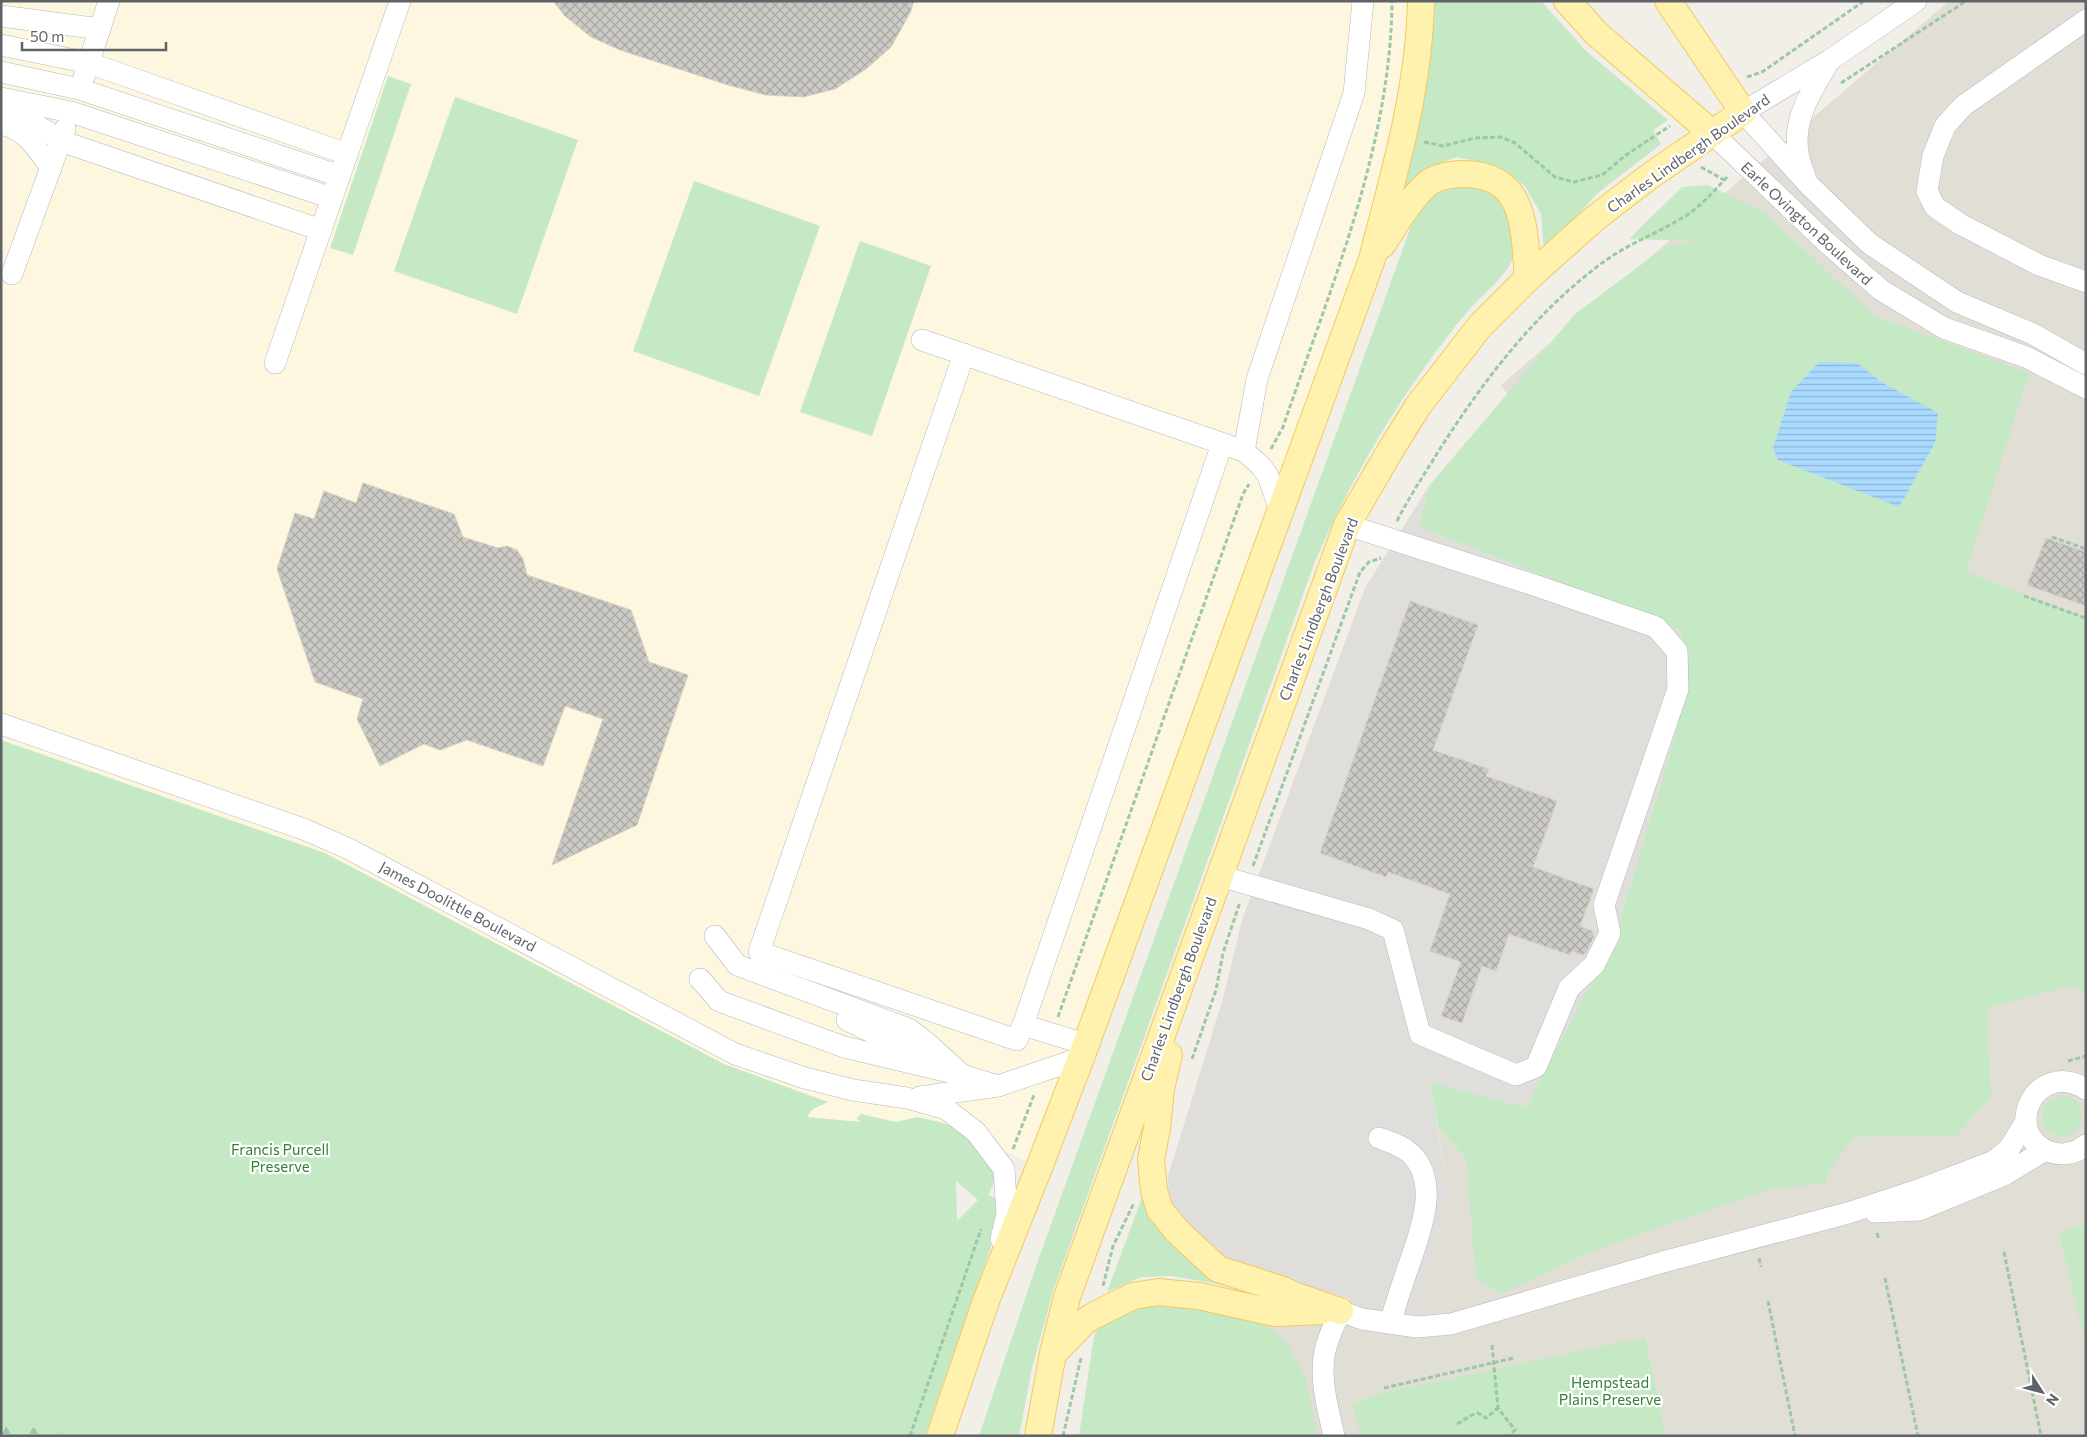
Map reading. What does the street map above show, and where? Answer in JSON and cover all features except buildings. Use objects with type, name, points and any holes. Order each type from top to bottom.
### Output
[{"type":"main road","points":[[940,1436],[986,1301],[1040,1166],[1083,1051],[1372,259],[1404,134],[1416,65],[1421,1]]},
{"type":"main road","name":"Earle Ovington Boulevard","points":[[1566,1],[1597,34],[1712,133]]},
{"type":"main road","name":"Earle Ovington Boulevard","points":[[1668,1],[1743,112]]},
{"type":"main road","name":"Charles Lindbergh Boulevard","points":[[1038,1436],[1067,1297],[1347,526],[1418,406],[1480,326],[1528,278],[1601,214],[1650,176],[1743,112]]},
{"type":"main road","points":[[1372,259],[1416,195],[1427,184],[1450,174],[1474,174],[1492,179],[1507,191],[1518,206],[1524,226],[1528,278]]},
{"type":"main road","points":[[1184,974],[1176,1028],[1161,1088],[1157,1128],[1151,1159],[1154,1191],[1160,1210],[1178,1232],[1218,1269],[1340,1311]]},
{"type":"main road","points":[[1054,1353],[1084,1322],[1093,1316],[1133,1296],[1158,1292],[1199,1296],[1275,1313],[1340,1311]]},
{"type":"street","points":[[12,274],[80,88],[109,1]]},
{"type":"street","points":[[275,363],[400,1]]},
{"type":"street","points":[[1244,451],[1257,379],[1354,93],[1363,1]]},
{"type":"street","name":"Charles Lindbergh Boulevard","points":[[1743,112],[1830,60],[1916,1]]},
{"type":"street","points":[[1,16],[100,29]]},
{"type":"street","points":[[2086,20],[1963,106],[1945,126],[1933,156],[1928,191],[1935,207],[1960,224],[2039,265],[2086,282]]},
{"type":"street","points":[[1,45],[80,88]]},
{"type":"street","points":[[1,58],[80,88],[340,176]]},
{"type":"street","points":[[1809,185],[1801,166],[1796,146],[1798,122],[1806,100],[1830,60]]},
{"type":"street","points":[[1,72],[80,88],[340,176]]},
{"type":"street","points":[[1,85],[80,88]]},
{"type":"street","points":[[1,98],[80,88]]},
{"type":"street","points":[[1,112],[16,115],[41,126],[60,141],[321,230]]},
{"type":"street","name":"Earle Ovington Boulevard","points":[[1743,112],[1809,185],[1870,244],[1958,302],[2034,334],[2077,359]]},
{"type":"street","points":[[1,124],[7,125],[30,138],[51,168]]},
{"type":"street","name":"Earle Ovington Boulevard","points":[[1712,133],[1826,242],[1880,290],[1944,328],[2026,357],[2086,388]]},
{"type":"street","points":[[922,340],[1244,451],[1261,466],[1268,476],[1280,510]]},
{"type":"street","points":[[964,354],[759,952],[1017,1040],[1222,444]]},
{"type":"street","points":[[2061,375],[2077,359]]},
{"type":"street","points":[[1220,876],[1370,919],[1393,930],[1420,1034],[1516,1075],[1536,1067],[1569,988],[1594,965],[1610,932],[1604,905],[1678,689],[1677,651],[1656,627],[1536,586],[1347,526]]},
{"type":"street","name":"James Doolittle Boulevard","points":[[1,724],[306,830],[349,849],[736,1054],[805,1078],[853,1090],[907,1098],[946,1109],[976,1132],[1004,1169]]},
{"type":"street","points":[[708,957],[698,995],[702,1005],[712,1015],[839,1061],[962,1075]]},
{"type":"street","points":[[708,957],[737,965],[909,1029],[962,1075]]},
{"type":"street","points":[[708,957],[725,989],[962,1075],[998,1086]]},
{"type":"street","points":[[1023,1025],[1052,1033],[1083,1051]]},
{"type":"street","name":"James Doolittle Boulevard","points":[[907,1098],[998,1086],[1040,1072],[1083,1051]]},
{"type":"street","points":[[2080,1154],[2056,1154],[2045,1150],[2032,1138],[2026,1121],[2026,1109],[2031,1098],[2039,1089],[2050,1083],[2062,1080],[2081,1082]]},
{"type":"street","points":[[1334,1436],[1328,1409],[1340,1311],[1362,1319],[1417,1327],[1451,1324],[1663,1262],[1848,1213],[1918,1190],[1994,1160],[2009,1149],[2026,1121]]},
{"type":"street","points":[[1379,1138],[1399,1145],[1410,1154],[1418,1164],[1426,1185],[1424,1219],[1390,1323]]},
{"type":"street","points":[[1848,1213],[1919,1210],[2004,1175],[2045,1150]]},
{"type":"street","points":[[986,1301],[1007,1214],[1004,1169]]},
{"type":"path","points":[[1274,446],[1283,427],[1349,234],[1378,130],[1388,61],[1392,1]]},
{"type":"path","points":[[1744,78],[1762,72],[1864,1]]},
{"type":"path","points":[[1832,88],[1966,1]]},
{"type":"path","points":[[1417,140],[1443,146],[1488,136],[1510,140],[1555,177],[1574,182],[1602,175],[1674,123]]},
{"type":"path","points":[[1400,516],[1407,501],[1466,407],[1506,355],[1551,308],[1596,267],[1624,248],[1675,222],[1702,204],[1730,174]]},
{"type":"path","points":[[1052,1033],[1243,494],[1252,480]]},
{"type":"path","points":[[2052,537],[2086,548]]},
{"type":"path","points":[[1189,1068],[1213,998],[1223,954],[1246,883],[1360,572],[1369,562],[1388,555]]},
{"type":"path","points":[[2024,596],[2086,618]]},
{"type":"path","points":[[1004,1169],[1032,1105],[1040,1072]]},
{"type":"path","points":[[1093,1316],[1101,1296],[1113,1246],[1146,1175],[1152,1173]]},
{"type":"path","points":[[910,1436],[984,1221]]},
{"type":"path","points":[[1877,1233],[1879,1240]]},
{"type":"path","points":[[2004,1252],[2041,1436]]},
{"type":"path","points":[[1759,1258],[1761,1267]]},
{"type":"path","points":[[1885,1278],[1918,1436]]},
{"type":"path","points":[[1768,1301],[1795,1436]]},
{"type":"path","points":[[1492,1345],[1498,1408],[1515,1430],[1509,1436]]},
{"type":"path","points":[[1064,1436],[1083,1353]]},
{"type":"path","points":[[1384,1388],[1514,1358]]},
{"type":"path","points":[[1457,1424],[1472,1414],[1478,1413],[1486,1418],[1498,1408]]},
{"type":"shaded area","points":[[1,1],[1417,1],[1368,261],[1034,1164],[955,1130],[793,1116],[1,757]]},
{"type":"shaded area","points":[[1949,1],[2086,1],[2086,1436],[1228,1436],[1267,1326],[1340,1311],[1350,1299],[1416,1313],[1449,1198],[1438,1127],[1526,1107],[1615,938],[1676,733],[1682,631],[1501,385]]},
{"type":"shaded area","points":[[1429,486],[1421,527],[1682,631],[1676,733],[1615,938],[1526,1107],[1430,1082],[1449,1198],[1416,1313],[1350,1299],[1230,1263],[1169,1206],[1168,1176],[1222,1002],[1242,920],[1365,588]]},
{"type":"green space","points":[[1434,1],[1541,1],[1586,51],[1668,120],[1653,130],[1661,144],[1599,192],[1544,250],[1541,214],[1525,186],[1498,166],[1457,157],[1426,168],[1405,188],[1420,123],[1435,14]]},
{"type":"green space","points":[[388,76],[411,84],[353,255],[330,248]]},
{"type":"green space","points":[[455,97],[578,140],[517,314],[394,271]]},
{"type":"green space","points":[[694,181],[820,226],[759,396],[633,351]]},
{"type":"green space","points":[[1708,185],[1766,214],[1875,316],[2029,373],[1966,572],[2086,618],[2086,994],[2071,986],[1987,1008],[1991,1097],[1956,1136],[1855,1137],[1829,1170],[1825,1184],[1773,1188],[1595,1250],[1501,1294],[1476,1278],[1466,1158],[1438,1127],[1430,1082],[1526,1107],[1615,938],[1676,733],[1682,631],[1420,527],[1429,486],[1575,314],[1665,247],[1697,241],[1629,239],[1682,187]]},
{"type":"green space","points":[[1457,186],[1483,189],[1492,194],[1505,207],[1514,223],[1516,232],[1515,251],[1512,260],[1496,283],[1469,310],[1447,337],[1395,411],[1352,484],[1315,561],[1053,1291],[1032,1368],[1019,1436],[979,1436],[1035,1269],[1414,218],[1431,196]]},
{"type":"green space","points":[[860,241],[931,266],[872,436],[800,412]]},
{"type":"green space","name":"Francis Purcell Preserve","points":[[1,740],[325,853],[724,1064],[828,1102],[813,1109],[807,1117],[860,1122],[857,1118],[861,1114],[896,1122],[917,1117],[940,1122],[961,1130],[997,1177],[988,1195],[997,1199],[1001,1218],[925,1436],[1,1436]],"holes":[[[956,1181],[978,1200],[957,1220]]]},
{"type":"green space","points":[[2066,1096],[2073,1099],[2079,1105],[2082,1116],[2081,1124],[2073,1133],[2066,1136],[2058,1136],[2051,1133],[2043,1124],[2042,1112],[2045,1105],[2054,1097]]},
{"type":"green space","points":[[1147,1184],[1235,1287],[1172,1276],[1141,1277],[1107,1292]]},
{"type":"green space","points":[[2086,1223],[2086,1345],[2059,1234]]},
{"type":"green space","points":[[1163,1298],[1243,1315],[1267,1326],[1287,1343],[1305,1377],[1318,1436],[1079,1436],[1094,1336],[1107,1316]]},
{"type":"green space","name":"Hempstead Plains Preserve","points":[[1645,1337],[1666,1436],[1361,1436],[1352,1403],[1383,1393]]},
{"type":"green space","points":[[1,1421],[70,1436],[1,1436]]},
{"type":"water","points":[[1819,362],[1857,363],[1883,383],[1938,413],[1935,443],[1899,507],[1778,460],[1773,448],[1791,392]]}]
